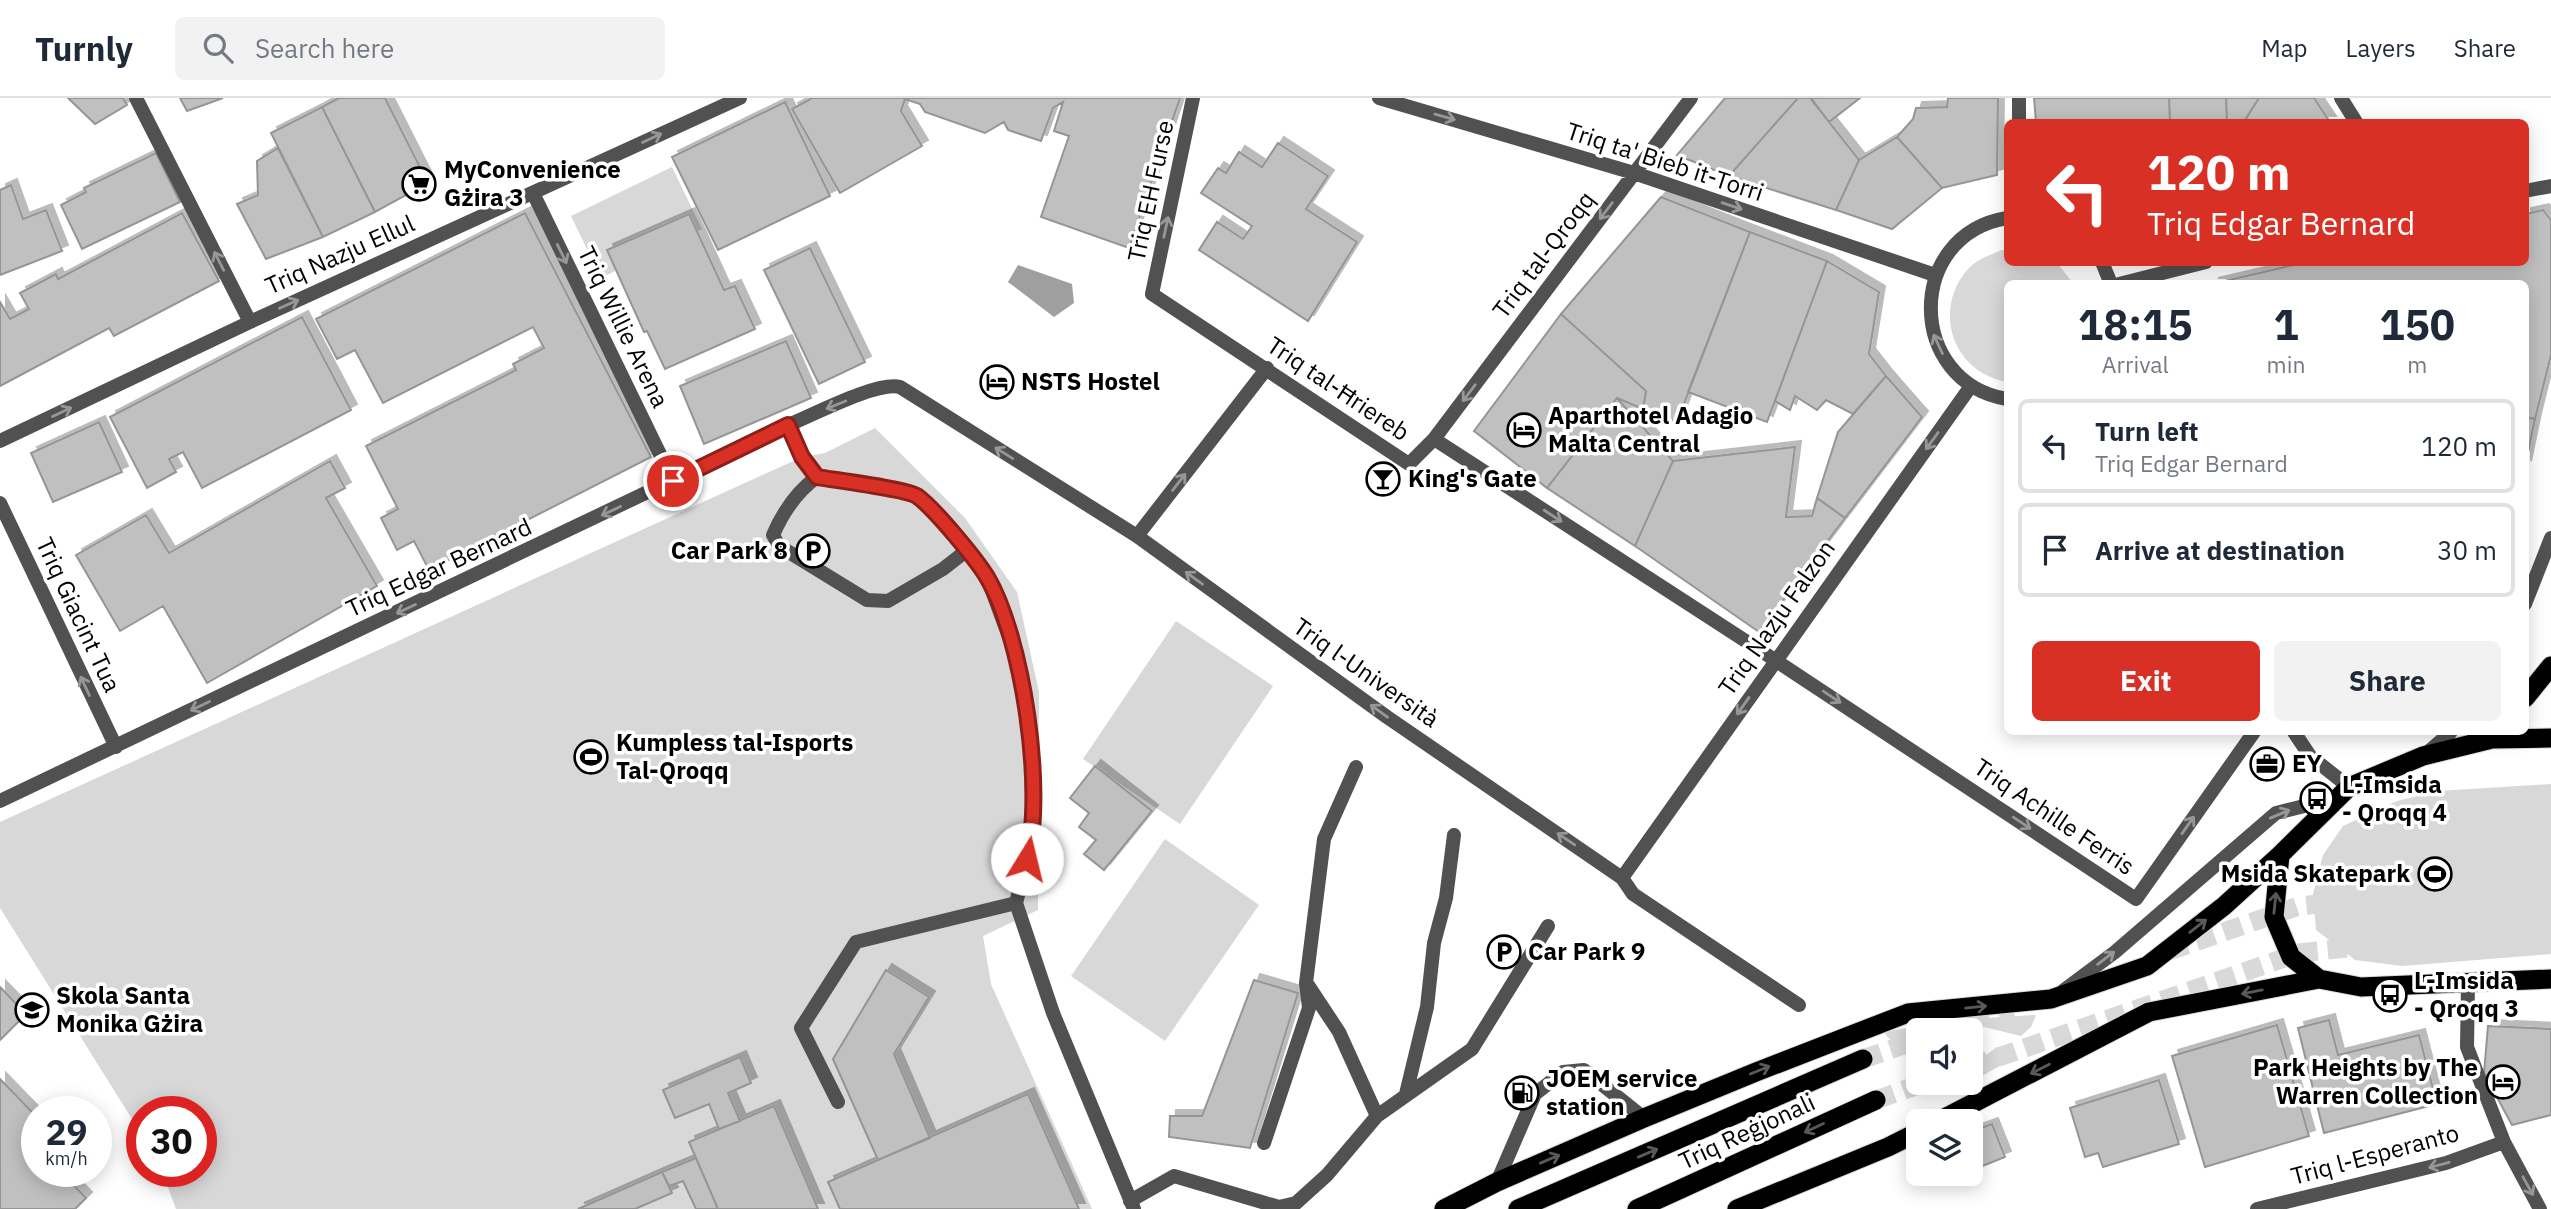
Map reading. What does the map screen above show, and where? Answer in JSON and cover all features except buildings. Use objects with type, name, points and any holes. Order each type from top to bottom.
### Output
[{"type":"highway","points":[[2529,693],[2551,666]]},
{"type":"highway","points":[[1444,1209],[1497,1182],[1644,1118],[1908,1013],[2051,999],[2147,966],[2224,906],[2343,793],[2423,756],[2495,735],[2551,738]]},
{"type":"highway","points":[[2280,855],[2274,917],[2291,957],[2319,979]]},
{"type":"highway","points":[[1962,1109],[2149,1012],[2319,979],[2361,987],[2551,979]]},
{"type":"highway","name":"Triq Reġjonali","points":[[1518,1209],[1863,1059]]},
{"type":"highway","name":"Triq Reġjonali","points":[[1637,1209],[1877,1100]]},
{"type":"highway","points":[[1737,1209],[1906,1138]]},
{"type":"street","points":[[135,98],[250,322]]},
{"type":"street","name":"Triq Nazju Ellul","points":[[0,441],[250,322],[740,98]]},
{"type":"street","name":"Triq EH Furse","points":[[1152,294],[1193,98]]},
{"type":"street","name":"Triq ta' Bieb it-Torri","points":[[1379,98],[1634,173],[1935,275]]},
{"type":"street","name":"Triq tal-Qroqq","points":[[1434,439],[1691,98]]},
{"type":"street","points":[[2019,98],[2019,119]]},
{"type":"street","points":[[2341,98],[2354,119]]},
{"type":"street","points":[[2529,190],[2551,186]]},
{"type":"street","name":"Triq Willie Arena","points":[[533,193],[673,481]]},
{"type":"street","points":[[2004,218],[1993,220],[1969,232],[1949,251],[1935,275],[1929,306],[1934,337],[1948,365],[1971,386],[1994,397],[2004,399]]},
{"type":"street","points":[[2135,280],[2191,266]]},
{"type":"street","name":"Triq tal-Ħriereb","points":[[1152,294],[1409,464],[1434,439],[1775,660]]},
{"type":"street","points":[[1137,536],[1267,368]]},
{"type":"street","name":"Triq Nazju Falzon","points":[[1622,878],[1971,386]]},
{"type":"street","name":"Triq Edgar Bernard","points":[[0,801],[788,425],[882,387],[900,387]]},
{"type":"street","name":"Triq l-Università","points":[[900,387],[1137,536],[1387,717],[1622,878],[1633,894],[1799,1005]]},
{"type":"street","points":[[788,425],[802,457],[817,477],[915,494],[936,513],[987,577],[1005,622],[1022,681],[1032,764],[1033,837],[1016,903],[1054,1013],[1132,1205],[1174,1176],[1279,1207],[1296,1203],[1327,1175],[1377,1116],[1472,1049],[1548,926]]},
{"type":"street","points":[[817,477],[801,489],[779,520],[773,535],[779,546],[867,600],[888,601],[943,569],[966,551]]},
{"type":"street","name":"Triq Giacint Tua","points":[[0,503],[116,747]]},
{"type":"street","points":[[2529,594],[2551,538]]},
{"type":"street","name":"Triq Achille Ferris","points":[[1775,660],[2136,899],[2252,735]]},
{"type":"street","points":[[2051,999],[2115,952],[2276,813],[2343,793],[2310,756],[2296,735]]},
{"type":"street","points":[[2423,756],[2448,735]]},
{"type":"street","points":[[1264,1143],[1308,1008],[1306,983],[1324,839],[1356,767]]},
{"type":"street","points":[[1406,1094],[1427,1007],[1434,943],[1446,898],[1454,835]]},
{"type":"street","points":[[838,1102],[801,1028],[856,942],[1016,903]]},
{"type":"street","points":[[1306,983],[1339,1032],[1377,1116]]},
{"type":"street","points":[[2468,984],[2467,1047],[2504,1142],[2540,1209]]},
{"type":"street","points":[[1497,1182],[1535,1094],[1563,1072],[1584,1070],[1644,1118]]},
{"type":"street","name":"Triq l-Esperanto","points":[[2257,1209],[2446,1164],[2504,1142]]},
{"type":"shaded area","points":[[672,167],[702,229],[601,278],[571,216]]},
{"type":"shaded area","points":[[2004,250],[2004,266],[2059,266],[2071,280],[2004,280],[2004,381],[1988,376],[1973,366],[1961,353],[1953,337],[1951,303],[1957,285],[1968,269],[1980,260]]},
{"type":"shaded area","points":[[1018,265],[1072,284],[1074,303],[1054,317],[1008,282]]},
{"type":"shaded area","name":"Kumpless tal-Isports Tal-Qroqq","points":[[875,428],[965,518],[1017,592],[1039,692],[1038,910],[983,936],[991,984],[1092,1209],[176,1209],[168,1187],[217,1187],[217,1096],[126,1096],[126,1109],[0,908],[0,822],[802,457],[825,453]]},
{"type":"shaded area","points":[[1176,621],[1273,686],[1180,824],[1083,759]]},
{"type":"shaded area","name":"Msida Skatepark","points":[[2551,784],[2551,954],[2402,966],[2355,960],[2316,930],[2313,894],[2323,855],[2343,826],[2397,801],[2438,791]]},
{"type":"shaded area","points":[[1165,839],[1259,905],[1165,1041],[1071,976]]},
{"type":"shaded area","points":[[2036,1015],[2031,1027],[2021,1036],[1983,1028],[1983,1018]]},
{"type":"shaded area","points":[[1906,1028],[1906,1049],[1898,1046],[1884,1032]]},
{"type":"shaded area","points":[[1997,1047],[2016,1057],[1983,1075],[1983,1057]]},
{"type":"tunnel","points":[[2169,951],[2299,906],[2551,882]]},
{"type":"tunnel","points":[[1983,1062],[2299,953],[2551,927]]},
{"type":"tunnel","points":[[1980,1018],[2012,1007]]},
{"type":"tunnel","points":[[1863,1059],[1906,1044]]},
{"type":"tunnel","points":[[1876,1100],[1906,1089]]},
{"type":"place","name":"MyConvenience Gżira 3","points":[[419,184]]},
{"type":"place","name":"NSTS Hostel","points":[[997,382]]},
{"type":"place","name":"Aparthotel Adagio Malta Central","points":[[1524,430]]},
{"type":"place","name":"King's Gate","points":[[1383,479]]},
{"type":"place","name":"Car Park 8","points":[[813,551]]},
{"type":"place","name":"Kumpless tal-Isports Tal-Qroqq","points":[[591,757]]},
{"type":"place","name":"EY","points":[[2267,764]]},
{"type":"place","name":"L-Imsida - Qroqq 4","points":[[2317,799]]},
{"type":"place","name":"Msida Skatepark","points":[[2435,874]]},
{"type":"place","name":"Car Park 9","points":[[1504,952]]},
{"type":"place","name":"L-Imsida - Qroqq 3","points":[[2390,995]]},
{"type":"place","name":"Skola Santa Monika Gżira","points":[[32,1010]]},
{"type":"place","name":"Park Heights by The Warren Collection","points":[[2503,1082]]},
{"type":"place","name":"JOEM service station","points":[[1522,1093]]},
{"type":"route","points":[[673,481],[788,425],[802,457],[817,477],[915,494],[936,513],[987,577],[1016,656],[1022,681],[1032,764],[1033,837],[1027,859]]}]
